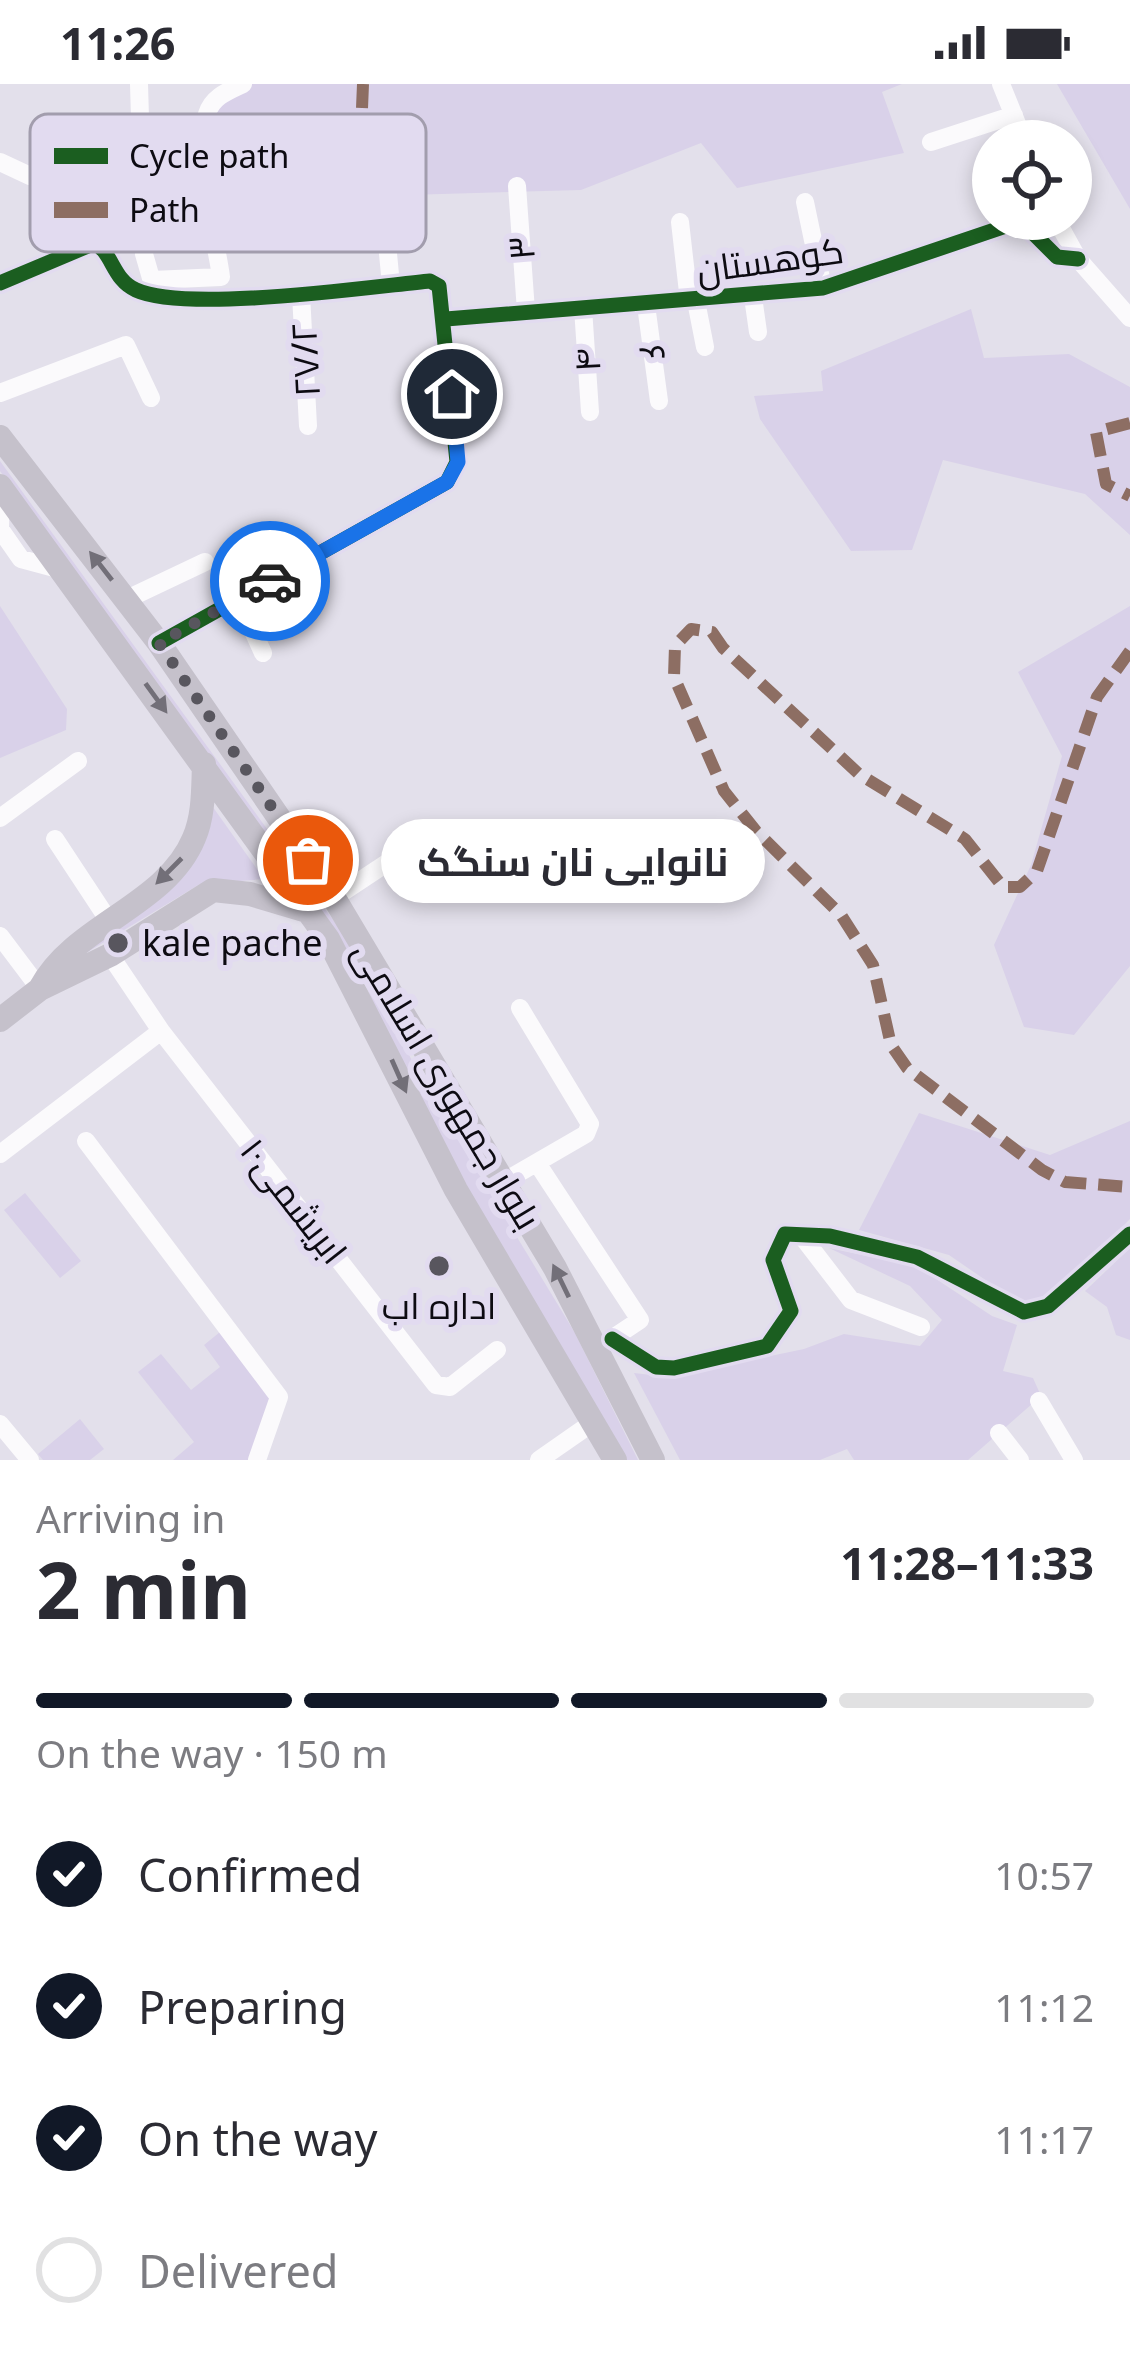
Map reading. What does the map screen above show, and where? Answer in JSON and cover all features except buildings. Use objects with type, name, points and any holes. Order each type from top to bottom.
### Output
[{"type":"main road","name":"بلوار جمهوری اسلامی","points":[[0,436],[159,643],[334,898],[603,1344],[653,1460]]},
{"type":"main road","name":"بلوار جمهوری اسلامی","points":[[1,487],[204,764],[349,974],[456,1190],[615,1460]]},
{"type":"main road","points":[[40,989],[59,958],[186,854],[199,825],[204,764]]},
{"type":"main road","points":[[5,1008],[110,955],[213,890],[250,894],[308,911]]},
{"type":"street","points":[[139,84],[140,114]]},
{"type":"street","points":[[208,114],[225,92],[243,84]]},
{"type":"street","points":[[1001,84],[1016,120]]},
{"type":"street","points":[[931,142],[1014,115]]},
{"type":"street","points":[[0,162],[30,176]]},
{"type":"street","name":"۳","points":[[517,186],[526,311]]},
{"type":"street","points":[[805,202],[823,288]]},
{"type":"street","points":[[680,222],[692,301],[705,347]]},
{"type":"street","name":"کوهستان","points":[[446,319],[823,288],[873,275],[995,226],[1024,224],[1057,257],[1078,259]]},
{"type":"street","name":"کوهستان","points":[[1068,240],[1078,259],[1130,318]]},
{"type":"street","points":[[0,283],[74,252]]},
{"type":"street","points":[[101,252],[124,284],[154,289],[302,294],[435,282],[446,319],[458,462],[447,482],[159,643]]},
{"type":"street","points":[[144,252],[154,289]]},
{"type":"street","points":[[154,289],[221,277],[217,252]]},
{"type":"street","points":[[388,252],[391,285]]},
{"type":"street","name":"۲۷/۲","points":[[302,294],[308,427]]},
{"type":"street","points":[[753,297],[758,332]]},
{"type":"street","name":"۶","points":[[646,305],[659,401]]},
{"type":"street","name":"۴","points":[[584,308],[590,412]]},
{"type":"street","points":[[0,392],[126,345],[151,398]]},
{"type":"street","points":[[127,599],[205,562]]},
{"type":"street","points":[[238,598],[263,653]]},
{"type":"street","points":[[0,818],[78,761]]},
{"type":"street","points":[[55,839],[109,921]]},
{"type":"street","points":[[334,898],[411,848]]},
{"type":"street","points":[[0,936],[40,989]]},
{"type":"street","name":"ابریشمی۱۰","points":[[110,955],[161,1031],[436,1384],[450,1387],[497,1350]]},
{"type":"street","points":[[505,1180],[590,1130],[520,1008]]},
{"type":"street","points":[[0,1154],[161,1031]]},
{"type":"street","points":[[86,1141],[279,1397],[256,1460]]},
{"type":"street","points":[[537,1163],[640,1320],[603,1344]]},
{"type":"street","points":[[603,1344],[656,1367],[674,1368],[767,1346],[791,1311],[773,1260],[785,1234],[917,1257],[1024,1312],[1048,1306],[1130,1234]]},
{"type":"street","points":[[801,1234],[851,1300],[922,1327]]},
{"type":"street","points":[[1040,1401],[1074,1460]]},
{"type":"street","points":[[539,1460],[592,1423]]},
{"type":"street","points":[[0,1424],[30,1460]]},
{"type":"street","points":[[1000,1433],[1020,1460]]},
{"type":"shaded area","points":[[245,84],[902,84],[882,92],[904,153],[737,188],[701,143],[581,190],[426,195],[426,114],[214,114],[216,105]]},
{"type":"shaded area","points":[[1057,84],[1130,84],[1130,209],[1092,144],[1092,120],[1078,120]]},
{"type":"shaded area","points":[[971,309],[984,358],[1069,354],[1130,387],[1130,535],[1085,494],[943,460],[912,550],[851,551],[760,419],[754,396],[823,391],[821,371]]},
{"type":"shaded area","points":[[0,461],[355,950],[422,1080],[575,1333],[638,1460],[625,1460],[510,1267],[403,1071],[362,977],[0,471]]},
{"type":"shaded area","points":[[0,606],[67,709],[66,730],[0,758]]},
{"type":"shaded area","points":[[1130,606],[1130,966],[1074,1035],[1024,1027],[994,945],[1031,865],[1062,756],[1018,672]]},
{"type":"shaded area","points":[[210,803],[264,879],[200,884],[63,967],[162,889]]},
{"type":"shaded area","points":[[919,1113],[1050,1155],[1130,1121],[1130,1219],[1058,1292],[1029,1303],[1013,1299],[949,1255],[859,1230]]},
{"type":"shaded area","points":[[25,1193],[81,1261],[60,1278],[4,1210]]},
{"type":"shaded area","points":[[829,1248],[918,1267],[992,1316],[1017,1325],[1003,1371],[1033,1378],[1041,1396],[968,1460],[854,1460],[847,1449],[820,1460],[680,1460],[634,1373],[670,1377],[804,1349],[844,1334],[920,1346],[942,1320],[910,1286]]},
{"type":"shaded area","points":[[1130,1248],[1130,1340],[1116,1335],[1107,1307],[1085,1291]]},
{"type":"shaded area","points":[[220,1332],[271,1396],[249,1460],[173,1460],[194,1442],[138,1372],[161,1354],[191,1390],[220,1367],[204,1345]]},
{"type":"shaded area","points":[[80,1419],[104,1449],[90,1460],[43,1460],[38,1454]]},
{"type":"marked path","points":[[362,114],[363,84]]},
{"type":"marked path","points":[[1130,423],[1096,432],[1106,484],[1130,496]]},
{"type":"marked path","points":[[1130,651],[1097,697],[1037,871],[1020,887],[1003,887],[965,839],[859,774],[723,648],[712,632],[691,629],[675,646],[674,677],[724,791],[756,831],[841,915],[873,965],[891,1045],[907,1068],[1042,1170],[1065,1182],[1130,1187]]},
{"type":"cycle path","points":[[446,319],[823,288],[1012,224],[1024,224],[1057,257],[1078,259]]},
{"type":"cycle path","points":[[0,283],[74,252]]},
{"type":"cycle path","points":[[104,252],[128,286],[160,296],[235,299],[430,281],[439,286],[457,462],[447,482],[159,643]]},
{"type":"cycle path","points":[[612,1339],[656,1367],[674,1368],[767,1346],[791,1311],[773,1260],[785,1234],[830,1236],[917,1257],[1024,1312],[1048,1306],[1130,1234]]},
{"type":"way so far","points":[[270,581],[159,643],[308,860]]},
{"type":"place","name":"نانوایی نان سنگک","points":[[308,860]]},
{"type":"place","name":"kale pache","points":[[118,943]]},
{"type":"place","name":"اداره اب","points":[[439,1266]]},
{"type":"route","points":[[270,581],[447,482],[458,462],[452,394]]}]
